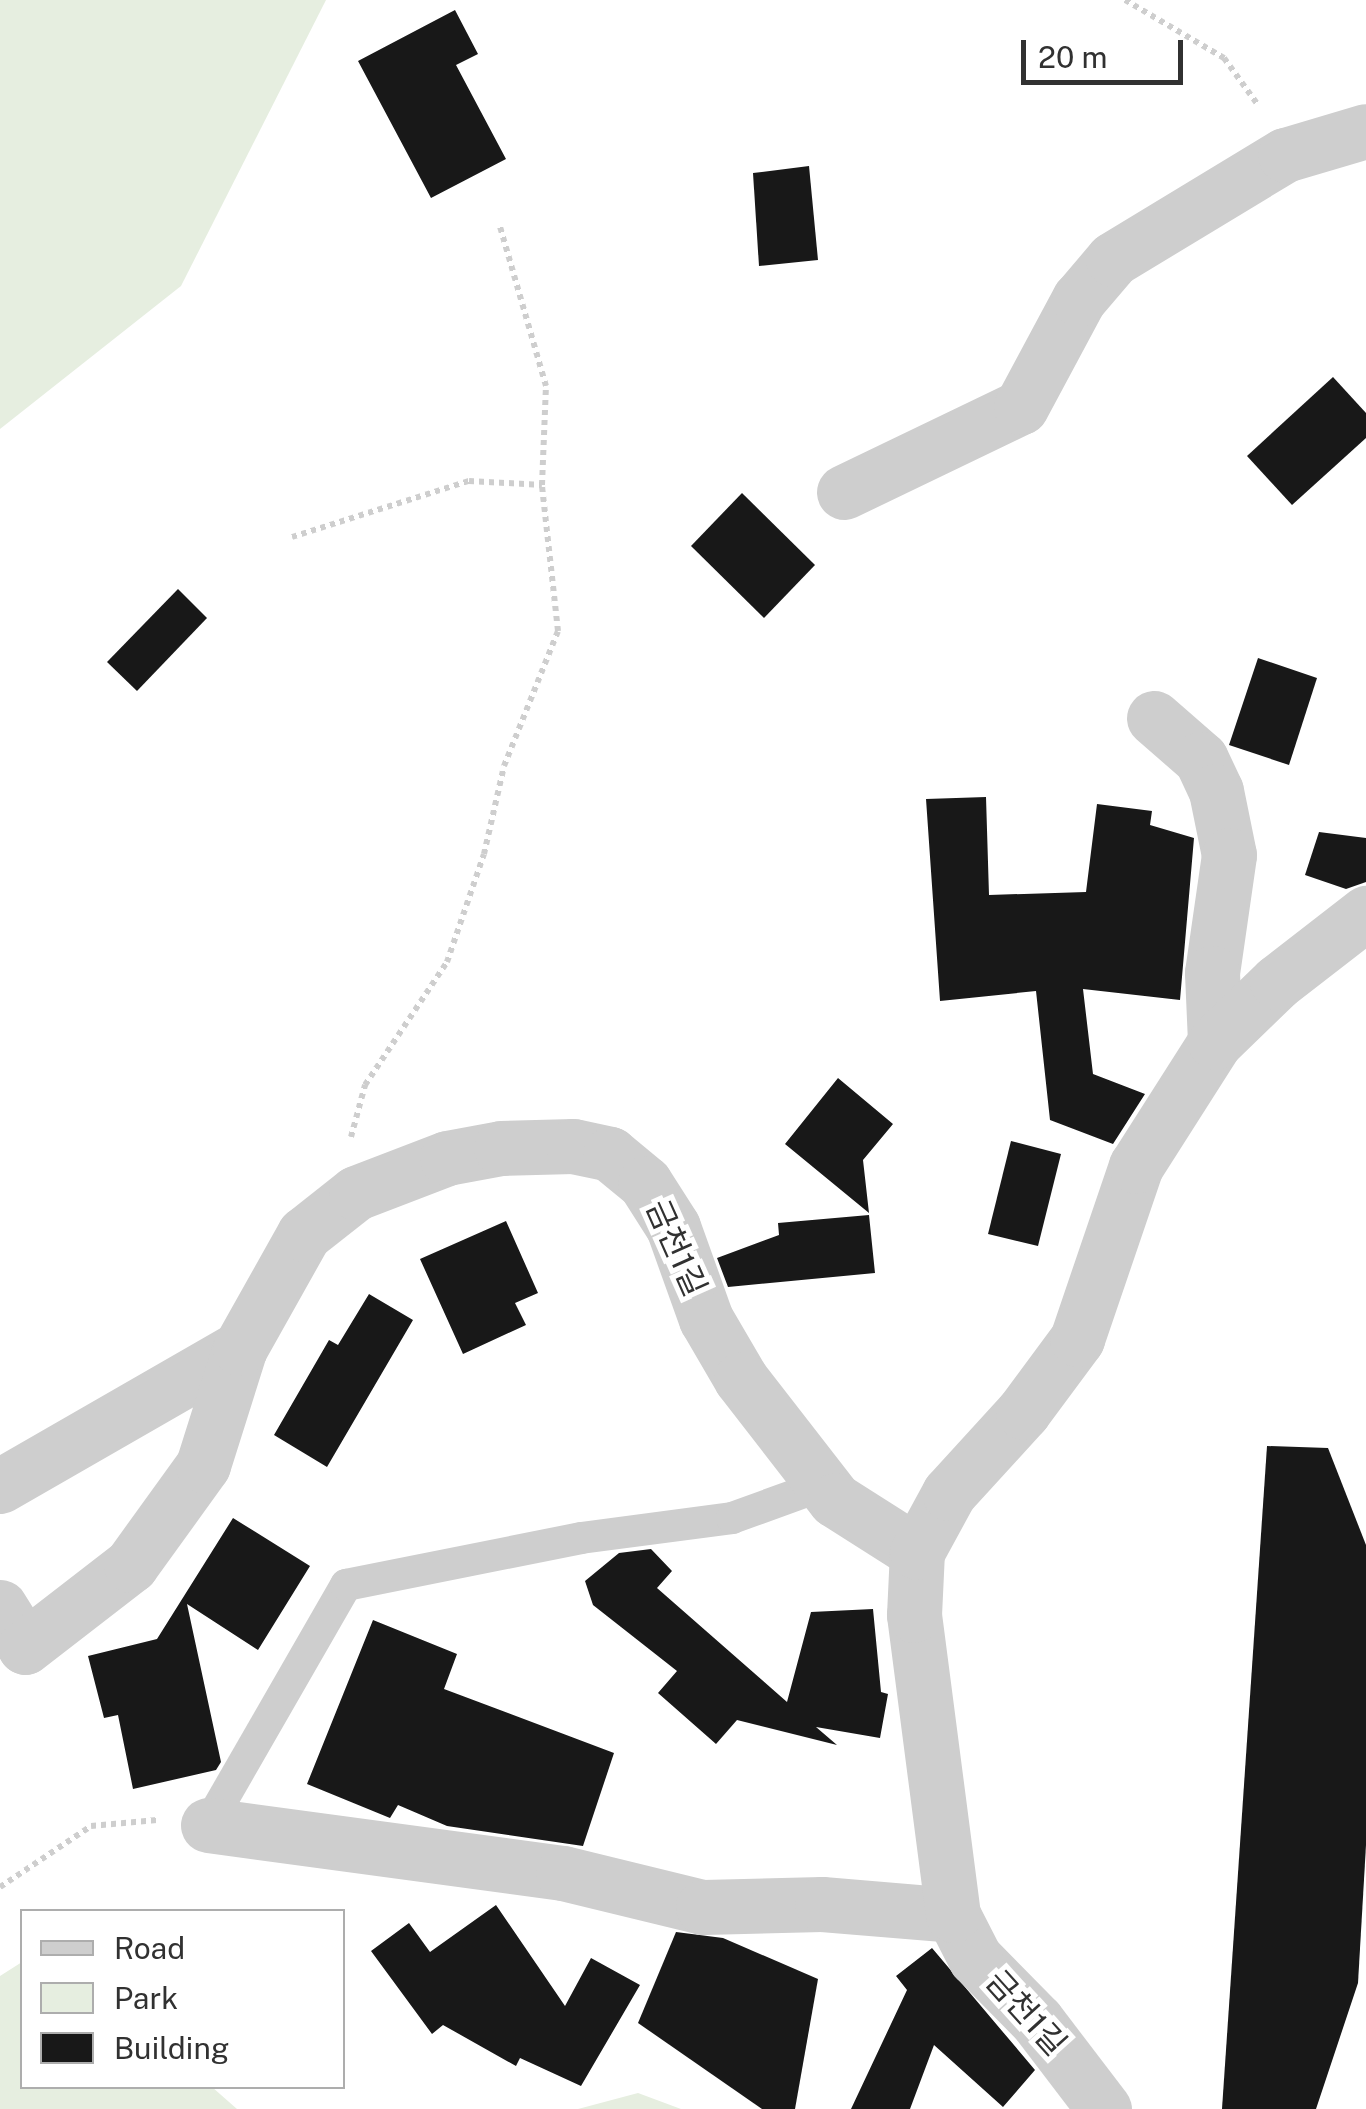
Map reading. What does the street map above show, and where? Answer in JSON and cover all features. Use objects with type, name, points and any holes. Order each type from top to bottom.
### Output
[{"type":"street","points":[[844,492],[1021,407],[1079,298],[1113,259],[1285,154],[1366,131]]},
{"type":"street","points":[[1154,718],[1201,759],[1216,791],[1229,856],[1212,973],[1214,1042]]},
{"type":"street","name":"금천1길","points":[[1104,2109],[1037,2021],[975,1958],[953,1914],[914,1615],[917,1552],[948,1493],[1024,1412],[1077,1339],[1136,1166],[1214,1042],[1366,913]]},
{"type":"street","name":"금천1길","points":[[0,1607],[25,1647],[131,1565],[203,1466],[240,1348],[304,1234],[356,1193],[447,1158],[501,1148],[574,1146],[610,1154],[646,1183],[673,1227],[706,1319],[740,1379],[835,1500],[917,1552]]},
{"type":"street","points":[[0,1486],[240,1348]]},
{"type":"street","points":[[208,1824],[563,1873],[702,1907],[822,1904],[953,1914]]},
{"type":"lane","points":[[208,1824],[346,1585],[581,1538],[732,1518],[823,1485]]},
{"type":"path","points":[[1125,0],[1224,58],[1285,154]]},
{"type":"path","points":[[332,1211],[364,1085],[447,962],[484,854],[504,766],[558,630],[542,485],[546,386],[500,227]]},
{"type":"path","points":[[292,538],[469,481],[542,485]]},
{"type":"path","points":[[0,1887],[92,1826],[149,1820],[208,1824]]},
{"type":"green space","points":[[0,0],[326,0],[181,286],[0,429]]},
{"type":"green space","points":[[20,1963],[20,2089],[214,2089],[237,2109],[0,2109],[0,1976]]},
{"type":"green space","points":[[638,2093],[681,2109],[578,2109]]},
{"type":"building","points":[[455,10],[478,54],[456,65],[506,159],[431,198],[358,61]]},
{"type":"building","points":[[809,166],[818,260],[759,266],[753,173]]},
{"type":"building","points":[[1333,377],[1366,413],[1366,438],[1292,505],[1247,456]]},
{"type":"building","points":[[742,493],[815,565],[764,618],[691,546]]},
{"type":"building","points":[[178,589],[207,618],[137,691],[107,662]]},
{"type":"building","points":[[1258,658],[1317,678],[1289,765],[1229,745]]},
{"type":"building","points":[[986,797],[989,895],[1086,892],[1097,804],[1152,811],[1150,825],[1194,838],[1180,1000],[1083,989],[1093,1074],[1145,1094],[1113,1144],[1050,1120],[1036,991],[940,1001],[926,799]]},
{"type":"building","points":[[1319,832],[1366,838],[1366,882],[1346,889],[1305,875]]},
{"type":"building","points":[[838,1078],[893,1124],[863,1160],[869,1213],[785,1144]]},
{"type":"building","points":[[1011,1141],[1061,1154],[1038,1246],[988,1234]]},
{"type":"building","points":[[869,1215],[875,1273],[728,1287],[717,1258],[779,1235],[778,1223]]},
{"type":"building","points":[[506,1221],[538,1293],[515,1303],[526,1325],[463,1354],[420,1259]]},
{"type":"building","points":[[369,1294],[413,1320],[327,1467],[274,1435],[329,1340],[338,1345]]},
{"type":"building","points":[[1267,1446],[1328,1448],[1366,1545],[1366,1845],[1358,1983],[1316,2109],[1222,2109]]},
{"type":"building","points":[[233,1518],[310,1566],[258,1650],[187,1604],[221,1762],[216,1770],[133,1789],[118,1715],[104,1718],[88,1656],[157,1639]]},
{"type":"building","points":[[651,1549],[672,1571],[657,1588],[787,1702],[811,1612],[873,1609],[881,1692],[888,1694],[880,1738],[816,1727],[837,1745],[737,1720],[716,1744],[658,1693],[677,1671],[593,1605],[585,1581],[619,1553]]},
{"type":"building","points":[[373,1620],[457,1654],[444,1689],[614,1753],[583,1846],[447,1826],[398,1805],[390,1818],[307,1784]]},
{"type":"building","points":[[496,1905],[565,2006],[591,1958],[640,1985],[581,2086],[520,2058],[516,2066],[443,2025],[432,2034],[371,1951],[409,1923],[430,1952]]},
{"type":"building","points":[[676,1932],[723,1938],[818,1979],[795,2109],[762,2109],[638,2023]]},
{"type":"building","points":[[932,1948],[1035,2070],[1003,2107],[934,2045],[910,2109],[851,2109],[907,1990],[896,1976]]}]
